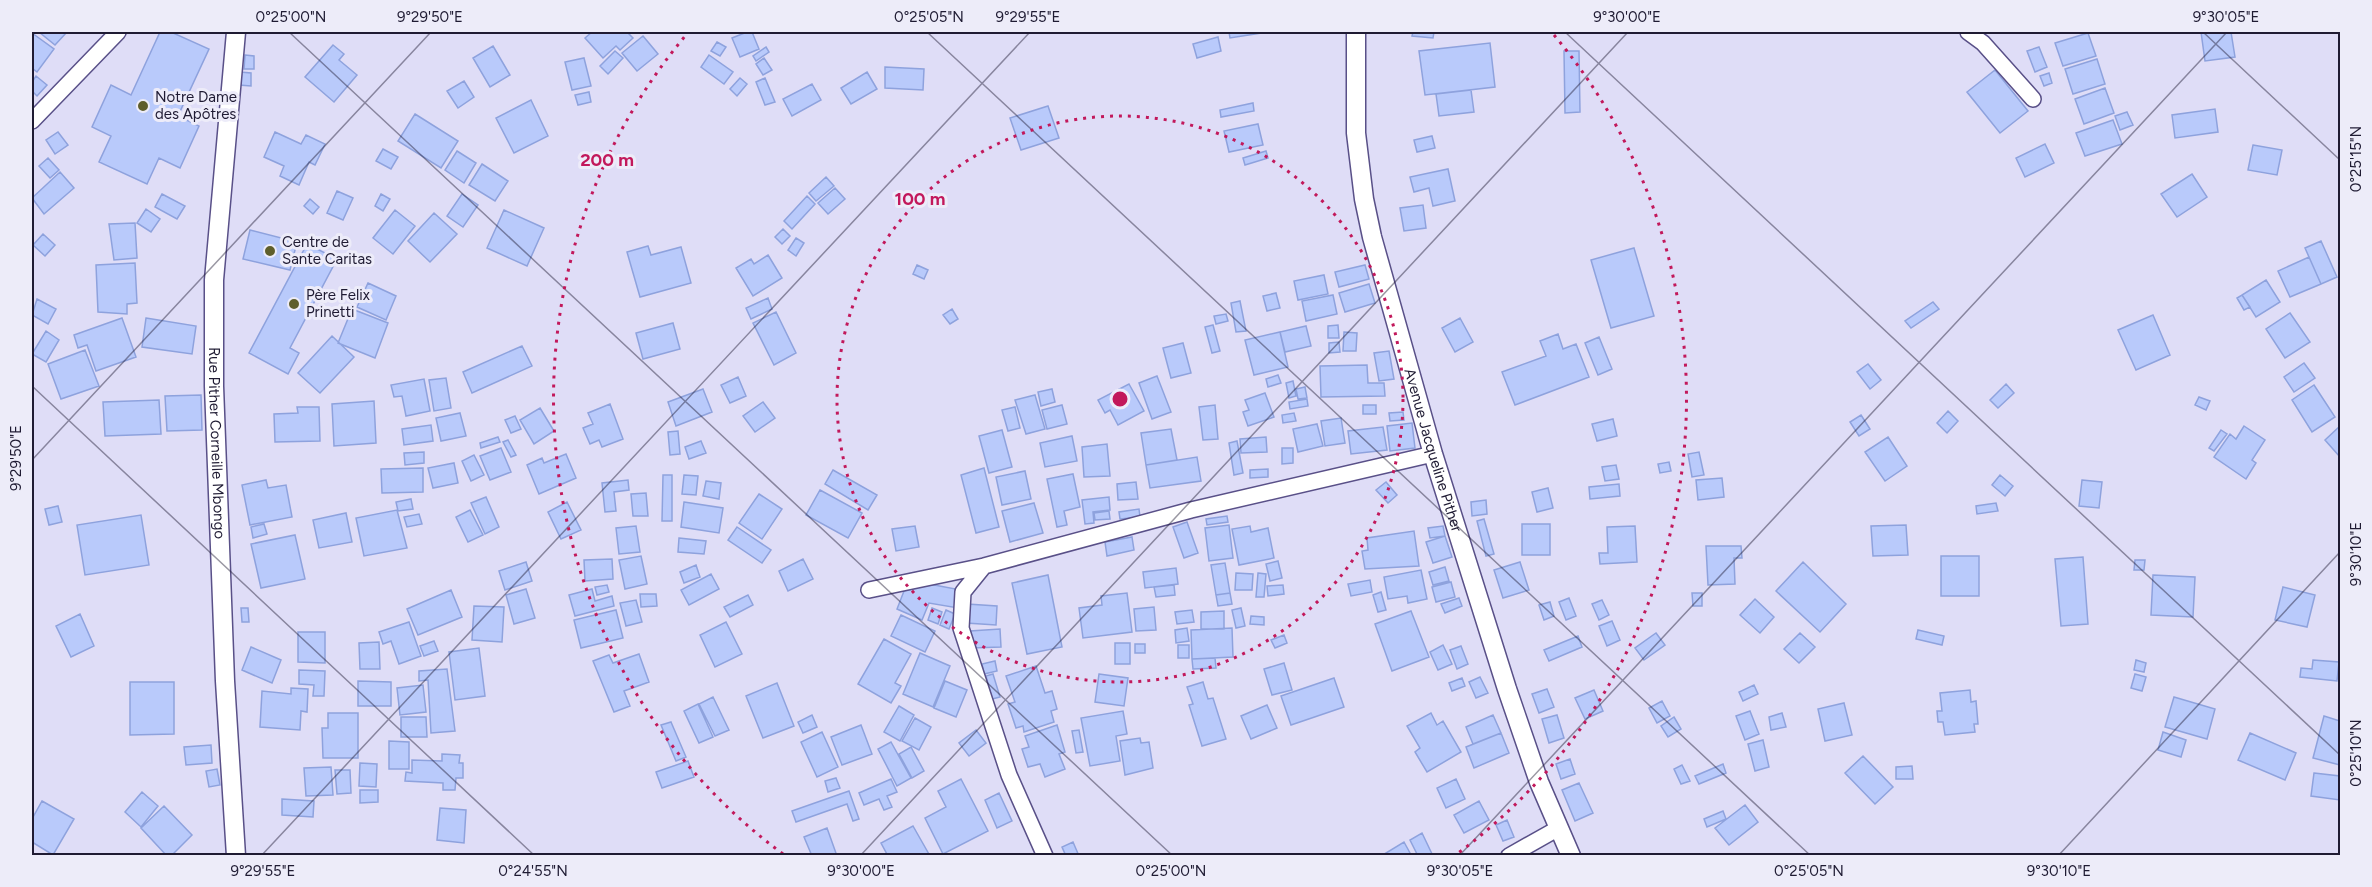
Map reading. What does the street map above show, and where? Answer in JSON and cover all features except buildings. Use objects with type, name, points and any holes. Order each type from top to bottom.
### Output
[{"type":"street","points":[[32,121],[118,32]]},
{"type":"street","name":"Rue Pither Corneille Mbongo","points":[[236,32],[214,280],[214,406],[226,716],[236,855]]},
{"type":"street","name":"Avenue Jacqueline Pither","points":[[1356,32],[1356,133],[1364,199],[1433,454],[1507,689],[1557,830],[1571,855]]},
{"type":"street","points":[[1968,32],[1983,43],[2033,99]]},
{"type":"street","points":[[869,590],[984,566],[1191,510],[1433,454]]},
{"type":"street","points":[[984,566],[963,592],[961,628],[1009,775],[1045,855]]},
{"type":"street","points":[[1509,855],[1557,830]]},
{"type":"place","name":"Notre Dame des Apôtres","points":[[143,106]]},
{"type":"place","name":"Centre de Sante Caritas","points":[[270,251]]},
{"type":"place","name":"Père Felix Prinetti","points":[[294,304]]}]
